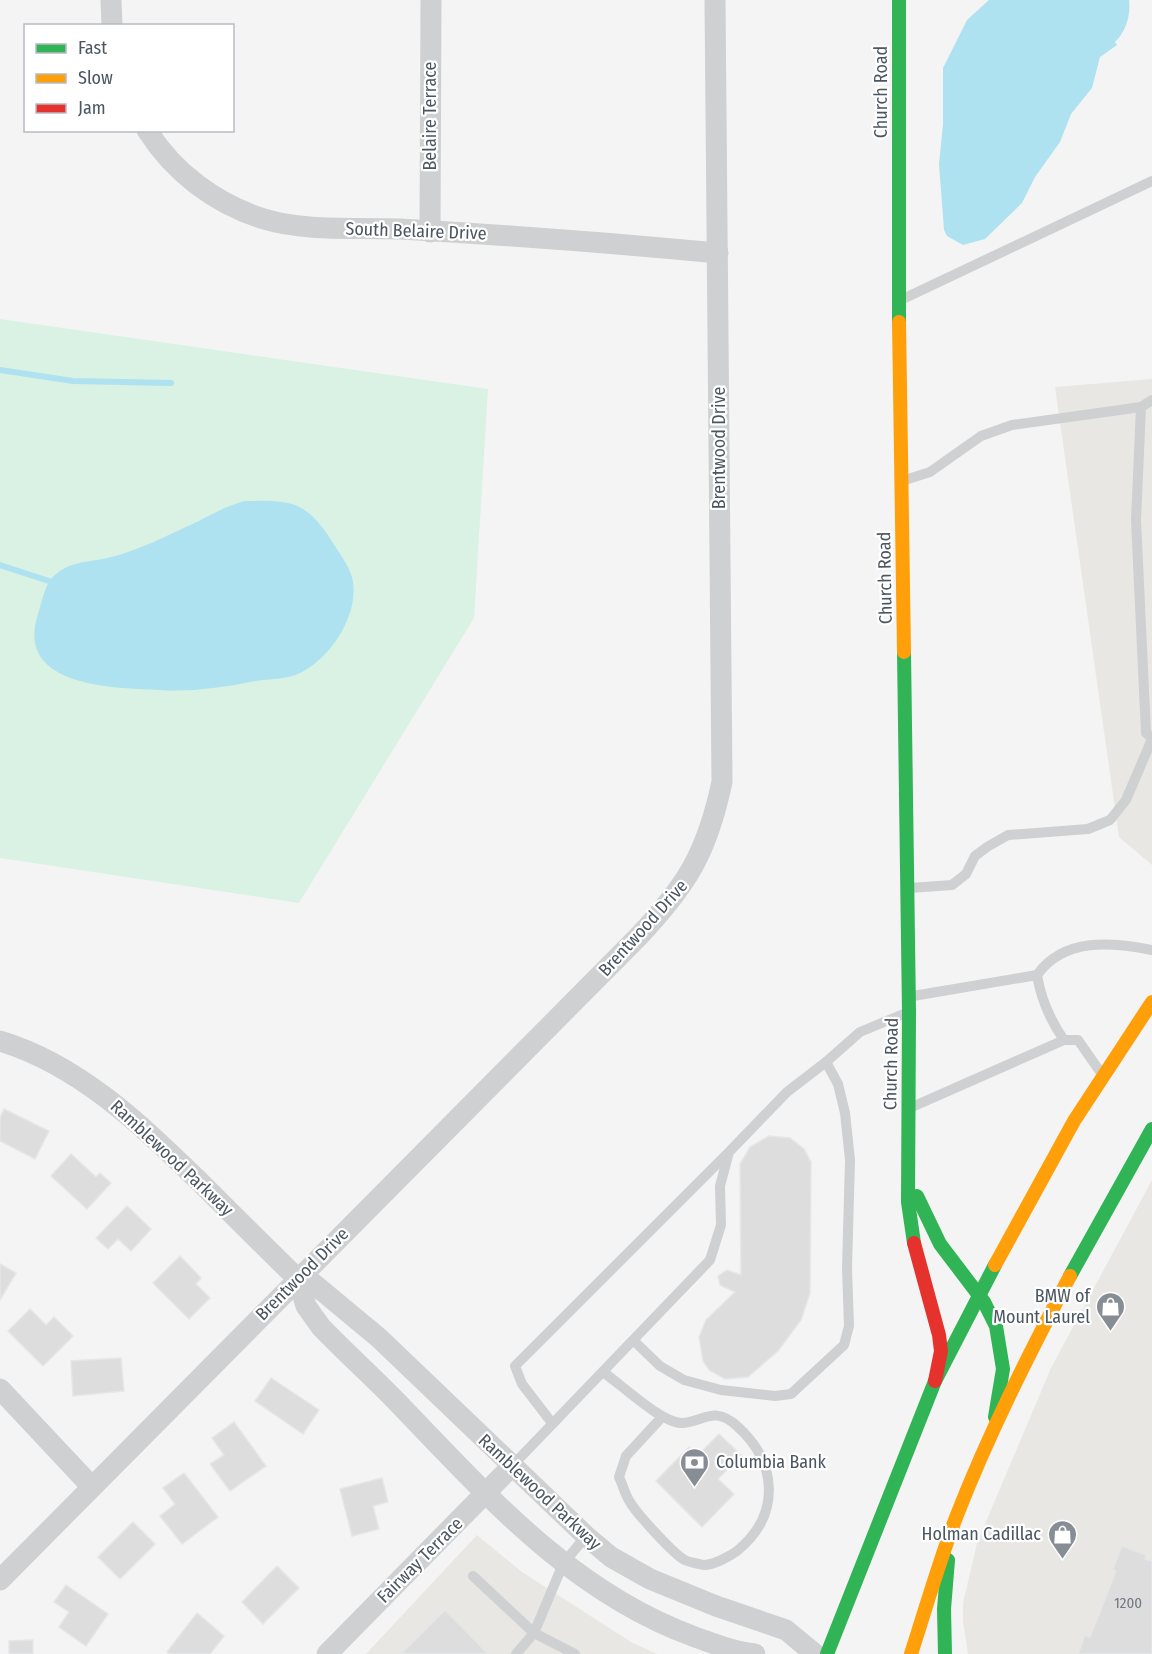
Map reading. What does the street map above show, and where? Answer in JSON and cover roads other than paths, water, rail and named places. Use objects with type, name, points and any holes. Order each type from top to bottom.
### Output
[{"type":"main road","name":"Church Road","points":[[899,0],[899,300],[909,997],[908,1202],[913,1241],[939,1335],[941,1351],[935,1381]]},
{"type":"main road","points":[[827,1654],[935,1381],[1041,1179],[1103,1076],[1152,1002]]},
{"type":"main road","points":[[911,1654],[952,1529],[992,1433],[1051,1311],[1152,1129]]},
{"type":"main road","name":"Church Road","points":[[908,1156],[916,1194],[934,1234],[980,1294],[995,1320],[1002,1350],[1002,1379],[992,1433]]},
{"type":"main road","points":[[945,1654],[944,1609],[952,1529]]},
{"type":"street","points":[[111,0],[112,24]]},
{"type":"street","name":"Belaire Terrace","points":[[430,232],[431,0]]},
{"type":"street","name":"Brentwood Drive","points":[[0,1580],[660,914],[693,871],[713,824],[722,782],[716,0]]},
{"type":"street","name":"South Belaire Drive","points":[[148,132],[171,163],[193,182],[240,210],[266,220],[320,227],[509,235],[718,253]]},
{"type":"street","name":"Ramblewood Parkway","points":[[0,1041],[22,1047],[48,1061],[120,1107],[298,1279],[314,1284],[357,1319],[586,1536],[612,1557],[650,1579],[684,1594],[786,1630],[815,1654]]},
{"type":"street","name":"Ramblewood Parkway","points":[[298,1279],[306,1305],[321,1327],[485,1494],[563,1564],[614,1598],[656,1620],[724,1647],[755,1654]]},
{"type":"street","points":[[0,1389],[92,1487]]},
{"type":"street","name":"Fairway Terrace","points":[[327,1654],[512,1466]]},
{"type":"lane","points":[[899,300],[1152,181]]},
{"type":"lane","points":[[902,481],[930,472],[981,436],[1012,425],[1141,407],[1152,400]]},
{"type":"lane","points":[[908,888],[952,885],[966,874],[975,856],[1008,835],[1088,829],[1110,820],[1126,800],[1152,739],[1146,733],[1136,520],[1141,407]]},
{"type":"lane","points":[[909,997],[1037,975],[1059,955],[1091,943],[1152,950]]},
{"type":"lane","points":[[1037,975],[1052,1022],[1064,1040]]},
{"type":"lane","points":[[552,1423],[522,1384],[515,1366],[787,1092],[860,1032],[909,1012]]},
{"type":"lane","points":[[908,1109],[1064,1040],[1078,1040],[1103,1076]]},
{"type":"lane","points":[[633,1340],[660,1366],[684,1380],[721,1390],[775,1396],[791,1394],[844,1345],[849,1326],[847,1268],[850,1160],[845,1113],[838,1084],[826,1062]]},
{"type":"lane","points":[[512,1466],[710,1260],[721,1225],[720,1186],[729,1152]]},
{"type":"lane","points":[[603,1372],[661,1418],[683,1423],[704,1416],[722,1417],[736,1425],[759,1451],[768,1470],[769,1496],[765,1518],[750,1540],[732,1555],[706,1565],[683,1559],[630,1503],[619,1477],[626,1456],[661,1418]]},
{"type":"lane","points":[[516,1654],[534,1633],[563,1564],[586,1536]]},
{"type":"lane","points":[[472,1576],[534,1633],[575,1654]]},
{"type":"water","points":[[989,0],[1129,0],[1129,11],[1125,28],[1115,42],[1117,45],[1100,57],[1092,88],[1071,114],[1060,142],[1035,177],[1022,203],[985,239],[963,245],[947,236],[944,230],[939,164],[943,124],[943,68],[967,20]]},
{"type":"water","points":[[245,501],[282,502],[303,509],[325,531],[350,572],[353,595],[347,621],[333,645],[313,665],[296,675],[283,678],[205,689],[171,690],[118,688],[72,679],[54,670],[40,656],[34,638],[38,614],[47,587],[56,574],[73,565],[116,556],[140,548],[222,509]]},
{"type":"waterway","points":[[0,370],[73,381],[171,383]]},
{"type":"waterway","points":[[0,565],[55,583]]},
{"type":"place","name":"BMW of Mount Laurel","points":[[1111,1332]]},
{"type":"place","name":"Columbia Bank","points":[[695,1488]]},
{"type":"place","name":"Holman Cadillac","points":[[1062,1560]]}]
